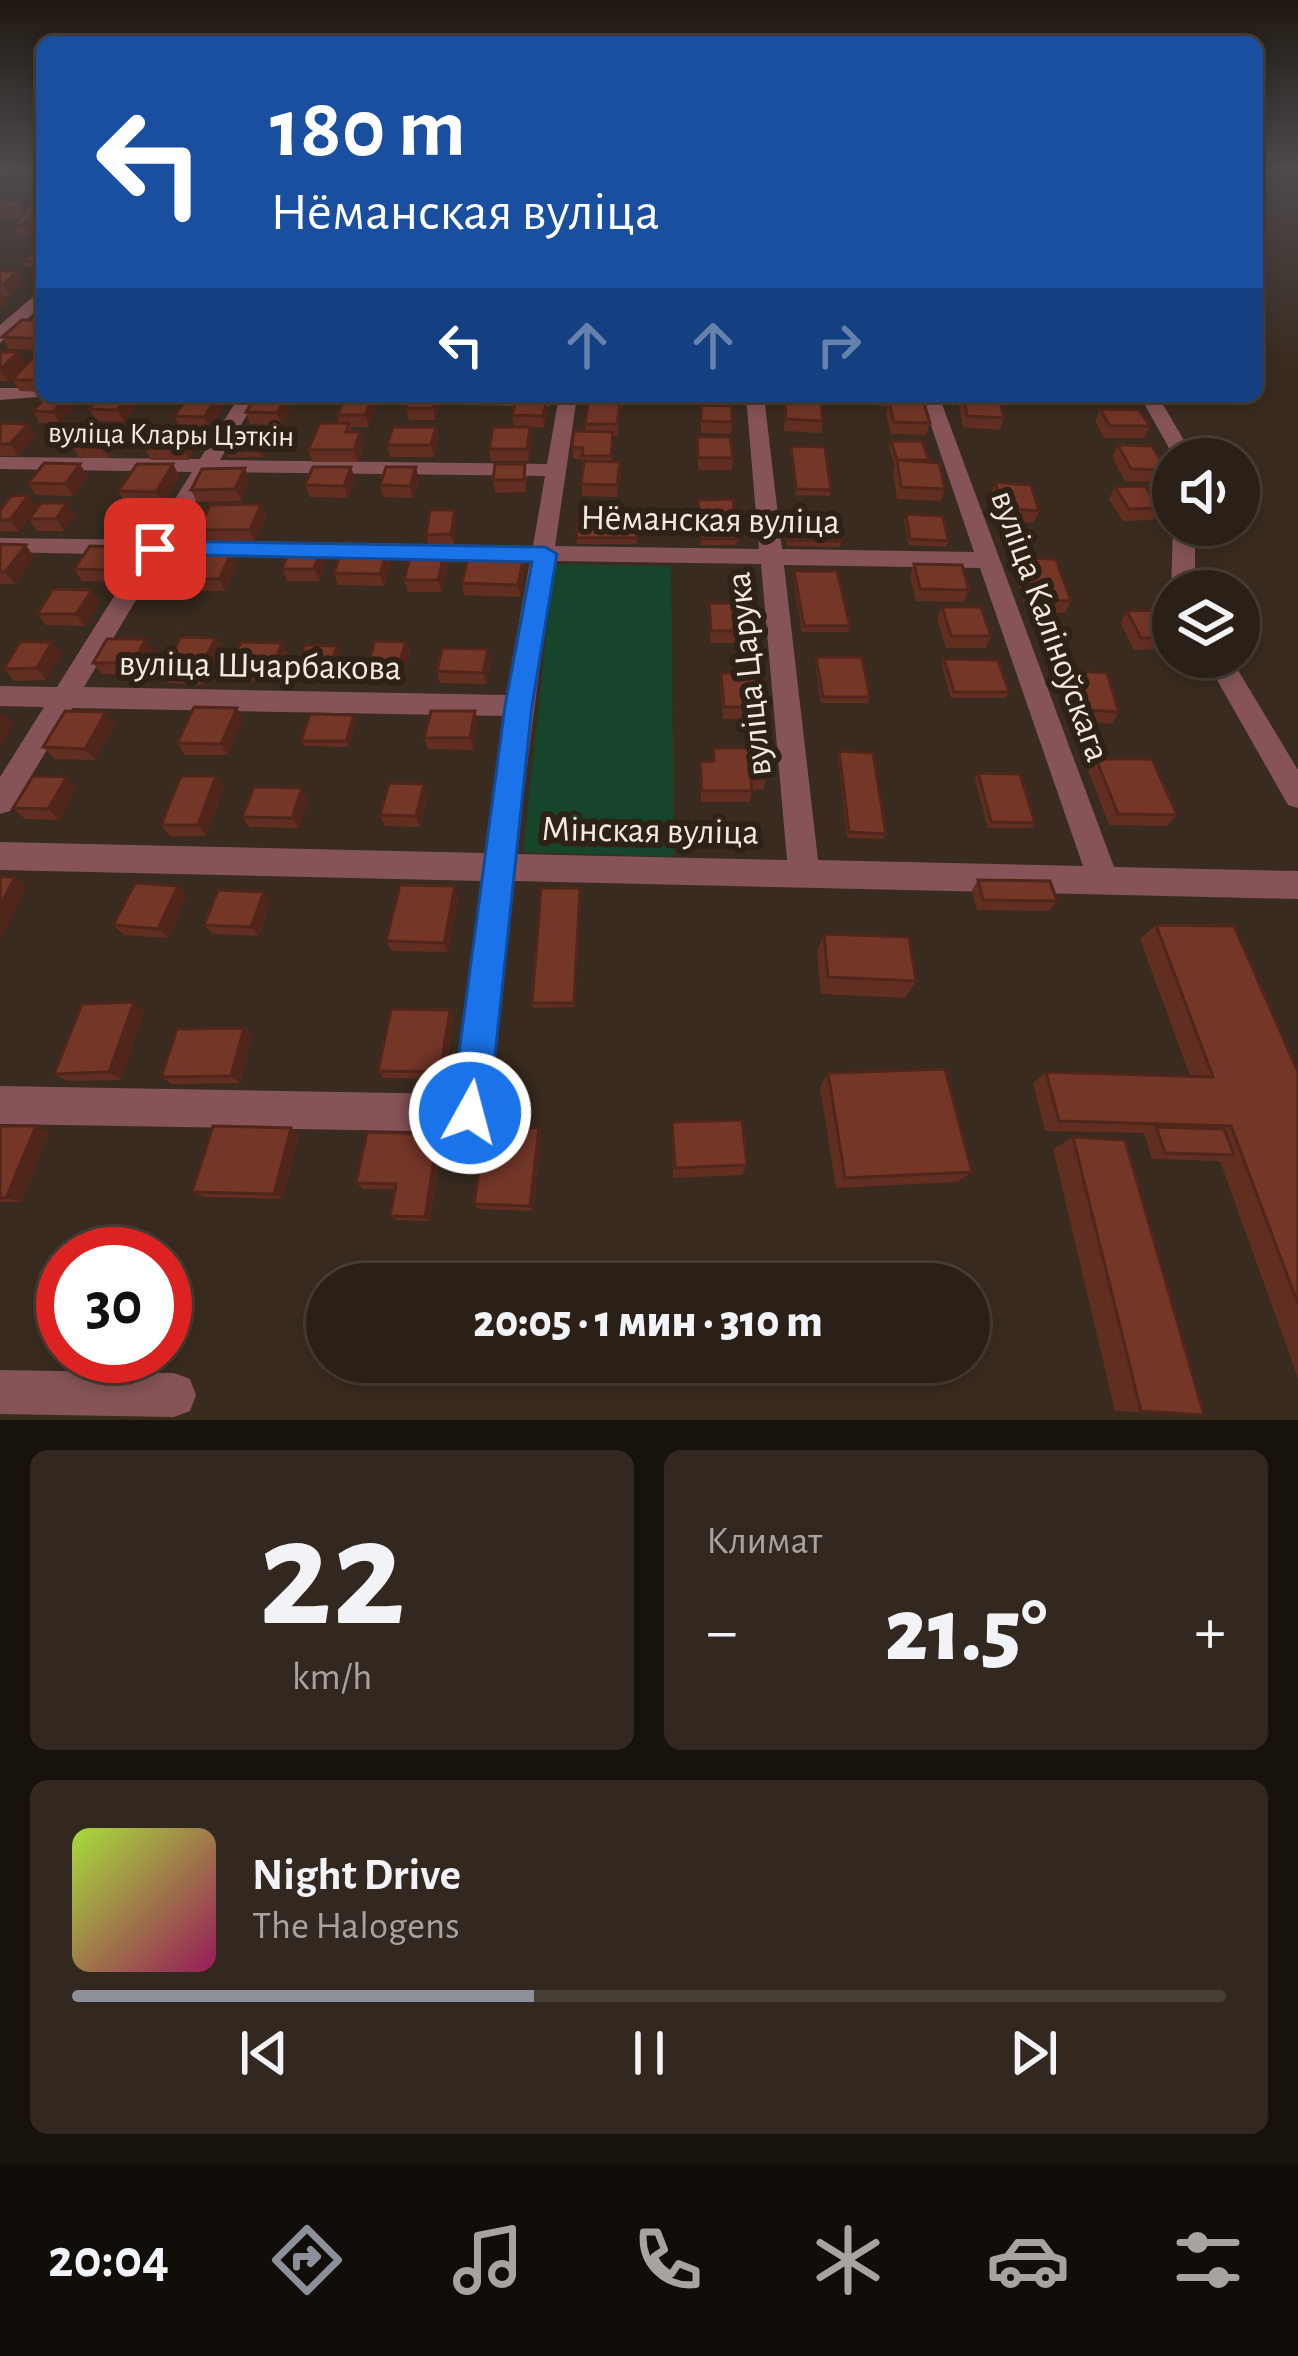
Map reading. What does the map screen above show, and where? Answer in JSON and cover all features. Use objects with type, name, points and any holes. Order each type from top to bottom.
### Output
[{"type":"street","points":[[8,329],[36,302]]},
{"type":"street","points":[[0,394],[36,394]]},
{"type":"street","points":[[0,802],[246,402]]},
{"type":"street","points":[[0,1105],[470,1113],[518,706],[566,402]]},
{"type":"street","name":"вуліца Царука","points":[[755,402],[804,874]]},
{"type":"street","name":"вуліца Каліноўскага","points":[[932,402],[1103,879]]},
{"type":"street","points":[[1152,402],[1173,438]]},
{"type":"street","name":"вуліца Клары Цэткін","points":[[0,463],[557,470]]},
{"type":"street","name":"Нёманская вуліца","points":[[0,545],[987,560]]},
{"type":"street","points":[[1229,678],[1298,796]]},
{"type":"street","name":"вуліца Шчарбакова","points":[[0,697],[518,706]]},
{"type":"street","name":"Мінская вуліца","points":[[0,856],[1298,885]]},
{"type":"street","points":[[0,1392],[175,1395]]},
{"type":"green space","points":[[554,564],[671,566],[674,857],[523,852]]},
{"type":"building","points":[[0,271],[17,271],[0,285]]},
{"type":"building","points":[[22,320],[36,320],[36,339],[2,337]]},
{"type":"building","points":[[0,352],[18,352],[0,370]]},
{"type":"building","points":[[32,359],[36,359],[36,380],[12,380]]},
{"type":"building","points":[[41,402],[62,402],[53,412],[33,411]]},
{"type":"building","points":[[95,402],[123,402],[117,410],[89,409]]},
{"type":"building","points":[[184,402],[214,402],[204,417],[174,416]]},
{"type":"building","points":[[252,402],[283,402],[277,413],[246,412]]},
{"type":"building","points":[[343,402],[370,402],[365,415],[337,415]]},
{"type":"building","points":[[408,402],[435,402],[433,408],[406,408]]},
{"type":"building","points":[[515,402],[546,402],[543,416],[512,415]]},
{"type":"building","points":[[785,402],[821,402],[823,421],[786,419]]},
{"type":"building","points":[[889,402],[924,403],[930,423],[894,422]]},
{"type":"building","points":[[964,402],[1000,402],[1004,418],[967,416]]},
{"type":"building","points":[[588,403],[620,404],[617,424],[585,424]]},
{"type":"building","points":[[701,405],[732,406],[732,422],[701,421]]},
{"type":"building","points":[[1100,409],[1139,410],[1150,426],[1110,426]]},
{"type":"building","points":[[0,423],[28,424],[10,444],[0,444]]},
{"type":"building","points":[[320,423],[349,423],[346,432],[360,432],[354,450],[308,450]]},
{"type":"building","points":[[87,426],[116,426],[102,446],[72,446]]},
{"type":"building","points":[[158,427],[196,427],[183,448],[145,448]]},
{"type":"building","points":[[393,427],[436,427],[431,445],[387,445]]},
{"type":"building","points":[[493,427],[530,427],[527,449],[489,449]]},
{"type":"building","points":[[236,431],[269,431],[259,451],[226,451]]},
{"type":"building","points":[[574,431],[613,432],[611,456],[582,456],[583,448],[572,447]]},
{"type":"building","points":[[697,437],[730,437],[733,458],[698,458]]},
{"type":"building","points":[[891,441],[922,441],[929,460],[897,460]]},
{"type":"building","points":[[1118,445],[1152,446],[1152,470],[1131,469]]},
{"type":"building","points":[[791,446],[825,447],[831,490],[796,489]]},
{"type":"building","points":[[897,460],[939,463],[945,489],[901,487]]},
{"type":"building","points":[[584,461],[620,462],[617,485],[581,484]]},
{"type":"building","points":[[44,463],[80,464],[65,484],[28,483]]},
{"type":"building","points":[[137,464],[173,464],[156,492],[118,491]]},
{"type":"building","points":[[495,464],[525,464],[524,480],[493,480]]},
{"type":"building","points":[[313,467],[351,467],[344,486],[305,485]]},
{"type":"building","points":[[386,467],[416,467],[410,486],[380,485]]},
{"type":"building","points":[[245,468],[235,489],[191,490],[202,469]]},
{"type":"building","points":[[995,482],[1031,485],[1039,511],[1002,508]]},
{"type":"building","points":[[1145,486],[1152,508],[1129,509],[1115,487]]},
{"type":"building","points":[[29,495],[10,520],[0,520],[0,510],[11,496]]},
{"type":"building","points":[[733,499],[738,539],[701,539],[698,500]]},
{"type":"building","points":[[41,503],[67,503],[56,519],[29,519]]},
{"type":"building","points":[[261,504],[250,530],[198,530],[210,505]]},
{"type":"building","points":[[430,510],[455,510],[451,534],[426,535]]},
{"type":"building","points":[[579,512],[637,512],[637,538],[576,538]]},
{"type":"building","points":[[784,512],[836,512],[842,541],[788,540]]},
{"type":"building","points":[[906,514],[943,516],[948,541],[910,539]]},
{"type":"building","points":[[0,544],[26,545],[5,572],[0,572]]},
{"type":"building","points":[[90,546],[123,547],[108,570],[74,569]]},
{"type":"building","points":[[290,549],[321,549],[314,569],[282,569]]},
{"type":"building","points":[[412,550],[445,550],[438,580],[404,580]]},
{"type":"building","points":[[192,552],[232,552],[219,579],[178,579]]},
{"type":"building","points":[[341,552],[387,553],[380,574],[334,573]]},
{"type":"building","points":[[469,554],[524,555],[518,585],[462,583]]},
{"type":"building","points":[[1019,558],[1056,559],[1071,601],[1032,600]]},
{"type":"building","points":[[914,564],[962,565],[969,590],[920,589]]},
{"type":"building","points":[[794,571],[837,571],[850,626],[804,626]]},
{"type":"building","points":[[53,589],[92,590],[76,614],[37,614]]},
{"type":"building","points":[[709,603],[750,603],[753,631],[711,631]]},
{"type":"building","points":[[942,607],[981,607],[991,636],[951,636]]},
{"type":"building","points":[[1152,610],[1152,638],[1141,638],[1127,611]]},
{"type":"building","points":[[181,637],[216,638],[197,673],[161,672]]},
{"type":"building","points":[[107,639],[146,639],[133,663],[93,663]]},
{"type":"building","points":[[375,641],[406,642],[398,668],[366,668]]},
{"type":"building","points":[[20,642],[52,642],[37,668],[4,669]]},
{"type":"building","points":[[241,642],[282,643],[271,669],[228,668]]},
{"type":"building","points":[[305,645],[337,646],[329,669],[295,668]]},
{"type":"building","points":[[442,648],[488,649],[483,673],[437,671]]},
{"type":"building","points":[[816,657],[862,657],[870,697],[823,697]]},
{"type":"building","points":[[944,659],[998,660],[1009,692],[954,692]]},
{"type":"building","points":[[1067,670],[1107,673],[1119,712],[1077,709]]},
{"type":"building","points":[[721,673],[760,673],[764,707],[724,707]]},
{"type":"building","points":[[194,707],[237,708],[221,744],[177,743]]},
{"type":"building","points":[[65,711],[106,712],[85,749],[43,747]]},
{"type":"building","points":[[431,711],[475,711],[470,738],[424,738]]},
{"type":"building","points":[[310,714],[354,715],[346,741],[301,741]]},
{"type":"building","points":[[713,748],[763,748],[766,778],[751,779],[752,791],[702,791],[700,762],[714,761]]},
{"type":"building","points":[[839,751],[873,753],[886,834],[849,832]]},
{"type":"building","points":[[1096,759],[1152,759],[1177,815],[1118,814]]},
{"type":"building","points":[[978,773],[1020,774],[1035,823],[991,822]]},
{"type":"building","points":[[33,776],[67,777],[48,809],[13,808]]},
{"type":"building","points":[[181,776],[216,776],[198,825],[161,825]]},
{"type":"building","points":[[389,783],[424,784],[416,816],[380,815]]},
{"type":"building","points":[[254,787],[302,788],[292,818],[242,817]]},
{"type":"building","points":[[0,877],[15,877],[0,906]]},
{"type":"building","points":[[978,880],[1050,881],[1057,901],[983,900]]},
{"type":"building","points":[[135,883],[178,886],[158,929],[113,925]]},
{"type":"building","points":[[400,885],[455,886],[444,943],[386,941]]},
{"type":"building","points":[[541,888],[580,888],[574,1003],[532,1003]]},
{"type":"building","points":[[218,890],[264,892],[251,927],[204,925]]},
{"type":"building","points":[[1156,925],[1234,926],[1298,1072],[1298,1304],[1231,1126],[1059,1121],[1046,1072],[1213,1077]]},
{"type":"building","points":[[824,934],[909,937],[916,981],[828,977]]},
{"type":"building","points":[[134,1002],[109,1072],[54,1074],[82,1004]]},
{"type":"building","points":[[391,1009],[450,1010],[440,1072],[378,1071]]},
{"type":"building","points":[[244,1028],[231,1076],[161,1077],[177,1029]]},
{"type":"building","points":[[945,1069],[972,1172],[845,1178],[828,1073]]},
{"type":"building","points":[[742,1120],[747,1165],[675,1168],[672,1122]]},
{"type":"building","points":[[0,1126],[36,1126],[6,1198],[0,1198]]},
{"type":"building","points":[[213,1126],[291,1128],[274,1194],[192,1192]]},
{"type":"building","points":[[486,1126],[539,1128],[530,1206],[474,1204]]},
{"type":"building","points":[[1156,1127],[1224,1129],[1234,1155],[1165,1153]]},
{"type":"building","points":[[367,1132],[438,1134],[425,1217],[390,1216],[396,1184],[356,1183]]},
{"type":"building","points":[[1073,1137],[1125,1140],[1204,1415],[1141,1411]]},
{"type":"route","points":[[155,549],[545,554],[518,706],[470,1113]]}]
